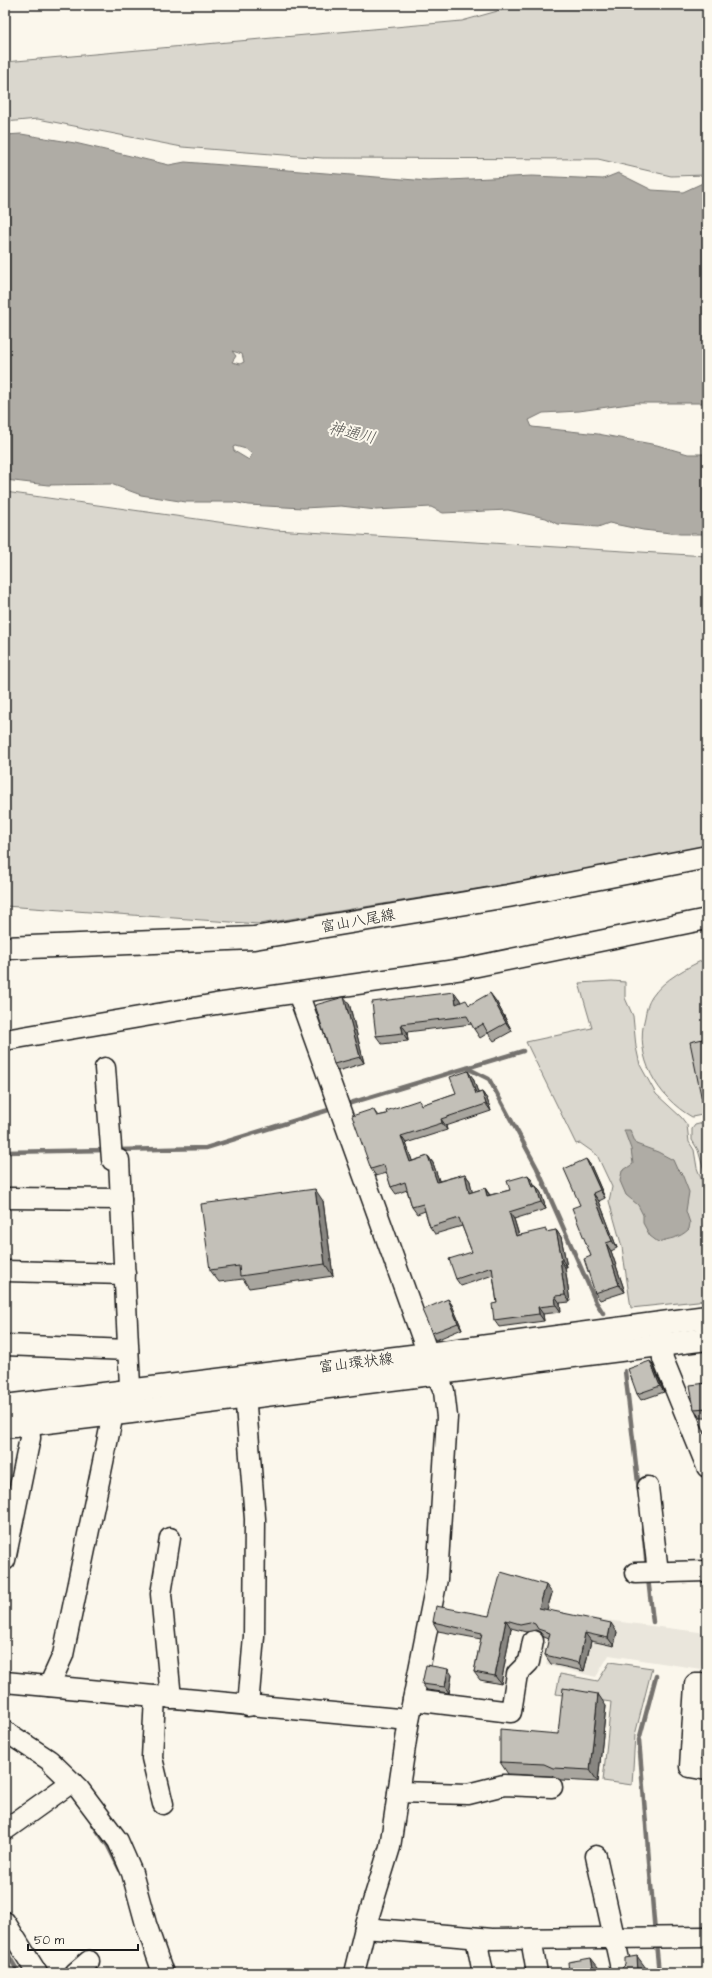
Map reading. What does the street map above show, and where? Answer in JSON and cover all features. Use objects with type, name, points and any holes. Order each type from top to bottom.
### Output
[{"type":"main road","name":"富山八尾線","points":[[5,948],[254,938],[508,896],[707,857]]},
{"type":"main road","name":"富山環状線","points":[[432,1364],[659,1322],[707,1317]]},
{"type":"main road","name":"富山環状線","points":[[5,1427],[245,1387],[432,1364],[707,1339]]},
{"type":"main road","name":"富山環状線","points":[[5,1406],[125,1406]]},
{"type":"street","points":[[5,1040],[298,993],[462,969],[707,919]]},
{"type":"street","points":[[298,993],[432,1364],[444,1391],[447,1417],[437,1579],[409,1720],[390,1847],[365,1928],[354,1973]]},
{"type":"street","points":[[49,1686],[63,1655],[125,1406],[128,1350],[119,1160],[112,1160],[105,1068]]},
{"type":"street","points":[[5,1198],[121,1199]]},
{"type":"street","points":[[5,1271],[125,1274]]},
{"type":"street","points":[[659,1322],[663,1359],[700,1431],[707,1467]]},
{"type":"street","points":[[5,1345],[128,1350]]},
{"type":"street","points":[[245,1387],[254,1519],[254,1636],[248,1706]]},
{"type":"street","points":[[5,1560],[30,1438],[29,1424]]},
{"type":"street","points":[[648,1487],[647,1572],[707,1571]]},
{"type":"street","points":[[163,1804],[152,1758],[163,1697],[161,1594],[170,1538]]},
{"type":"street","points":[[413,1700],[511,1712],[517,1674],[529,1662],[533,1641]]},
{"type":"street","points":[[5,1682],[409,1720]]},
{"type":"street","points":[[707,1684],[695,1684],[690,1767],[707,1770]]},
{"type":"street","points":[[5,1730],[49,1760],[68,1785],[118,1841],[132,1872],[146,1924],[163,1973]]},
{"type":"street","points":[[5,1830],[68,1785]]},
{"type":"street","points":[[398,1792],[468,1794],[504,1785],[552,1787]]},
{"type":"street","points":[[596,1856],[622,1973]]},
{"type":"street","points":[[5,1922],[37,1973]]},
{"type":"street","points":[[365,1928],[476,1938],[531,1939],[707,1937]]},
{"type":"street","points":[[476,1938],[484,1973]]},
{"type":"street","points":[[531,1939],[537,1973]]},
{"type":"shaded area","points":[[519,5],[707,5],[707,175],[671,176],[598,159],[323,158],[182,147],[38,119],[5,122],[5,62],[462,21]]},
{"type":"shaded area","points":[[5,492],[275,530],[707,556],[707,849],[673,857],[259,924],[5,906]]},
{"type":"shaded area","points":[[707,958],[707,1114],[692,1117],[679,1109],[668,1099],[651,1074],[643,1047],[642,1032],[647,1007],[657,991],[677,974]]},
{"type":"shaded area","points":[[612,981],[625,982],[625,998],[633,1016],[636,1047],[640,1065],[656,1094],[681,1117],[687,1125],[689,1142],[694,1150],[697,1168],[705,1189],[707,1300],[631,1308],[622,1247],[609,1201],[612,1187],[597,1155],[580,1143],[576,1144],[526,1042],[592,1028],[579,983]]},
{"type":"shaded area","points":[[707,1122],[707,1181],[698,1150],[692,1140],[692,1129],[695,1125]]},
{"type":"shaded area","points":[[558,1614],[707,1633],[707,1642],[701,1669],[609,1655],[596,1677],[546,1665]]},
{"type":"shaded area","points":[[610,1662],[652,1668],[635,1735],[632,1785],[603,1781],[611,1702],[556,1694],[560,1674],[598,1681]]},
{"type":"water","name":"神通川","points":[[21,134],[75,143],[169,165],[185,162],[428,181],[532,176],[603,179],[618,173],[652,190],[683,192],[707,181],[707,403],[636,403],[579,411],[543,413],[529,420],[532,427],[598,434],[657,445],[688,454],[707,454],[707,534],[680,534],[643,530],[609,523],[598,527],[557,524],[546,518],[508,510],[443,513],[431,507],[376,510],[341,506],[303,508],[248,505],[233,502],[186,502],[141,495],[111,484],[48,485],[5,480],[5,135]],"holes":[[[232,351],[242,354],[244,362],[240,364],[232,362],[236,356]],[[235,446],[246,449],[252,454],[249,460],[234,451],[233,447]]]},
{"type":"water","points":[[624,1130],[630,1130],[636,1144],[658,1152],[673,1160],[677,1169],[682,1174],[689,1192],[686,1211],[690,1223],[689,1229],[682,1235],[658,1242],[650,1236],[643,1223],[643,1215],[638,1205],[626,1195],[620,1181],[622,1171],[633,1164],[631,1149]]},
{"type":"building","points":[[454,992],[456,1004],[466,1000],[469,1005],[490,993],[506,1023],[488,1033],[483,1024],[474,1029],[467,1016],[401,1024],[403,1033],[376,1036],[372,1002]]},
{"type":"building","points":[[344,997],[360,1057],[334,1064],[315,1005]]},
{"type":"building","points":[[707,1038],[707,1125],[690,1042]]},
{"type":"building","points":[[468,1071],[476,1094],[482,1092],[486,1104],[441,1119],[442,1123],[401,1136],[410,1162],[428,1156],[437,1182],[465,1174],[469,1193],[485,1188],[487,1196],[510,1190],[507,1181],[528,1175],[532,1187],[536,1186],[541,1202],[509,1212],[516,1236],[546,1229],[546,1232],[556,1230],[562,1260],[560,1260],[565,1295],[555,1296],[556,1305],[538,1307],[539,1314],[494,1320],[492,1304],[497,1303],[492,1267],[456,1279],[449,1259],[472,1252],[459,1218],[430,1227],[423,1204],[412,1207],[405,1182],[391,1187],[384,1165],[371,1169],[352,1116],[373,1109],[377,1116],[387,1114],[386,1111],[419,1100],[421,1105],[456,1093],[450,1077]]},
{"type":"building","points":[[586,1159],[600,1190],[593,1193],[612,1241],[606,1243],[619,1285],[595,1293],[584,1259],[591,1256],[572,1208],[580,1205],[564,1169]]},
{"type":"building","points":[[315,1189],[325,1264],[240,1276],[239,1266],[210,1270],[201,1204]]},
{"type":"building","points":[[448,1299],[458,1323],[432,1333],[422,1310]]},
{"type":"building","points":[[650,1361],[660,1386],[637,1394],[628,1369]]},
{"type":"building","points":[[707,1383],[707,1408],[694,1409],[690,1385]]},
{"type":"building","points":[[501,1572],[546,1585],[539,1608],[611,1623],[608,1638],[585,1633],[579,1663],[545,1655],[550,1633],[538,1629],[535,1624],[530,1622],[520,1624],[506,1620],[495,1676],[474,1672],[482,1633],[433,1622],[436,1606],[489,1616]]},
{"type":"building","points":[[426,1665],[448,1669],[445,1687],[422,1684]]},
{"type":"building","points":[[563,1688],[598,1694],[590,1770],[553,1768],[544,1764],[500,1762],[500,1729],[558,1734]]},
{"type":"building","points":[[637,1956],[638,1973],[619,1973],[625,1965],[625,1958]]},
{"type":"building","points":[[591,1958],[594,1973],[569,1973],[568,1962]]},
{"type":"waterway","points":[[344,1105],[523,1051]]},
{"type":"waterway","points":[[467,1068],[489,1079],[537,1168],[596,1302],[603,1313]]},
{"type":"waterway","points":[[117,1150],[206,1148],[335,1108]]},
{"type":"waterway","points":[[5,1152],[107,1150]]},
{"type":"waterway","points":[[625,1371],[639,1491]]},
{"type":"waterway","points":[[643,1528],[647,1568]]},
{"type":"waterway","points":[[648,1578],[653,1622]]},
{"type":"waterway","points":[[655,1933],[639,1740],[656,1676]]},
{"type":"waterway","points":[[92,1823],[108,1846],[120,1870]]},
{"type":"waterway","points":[[656,1943],[659,1973]]},
{"type":"waterway","points":[[5,1950],[19,1973]]}]
